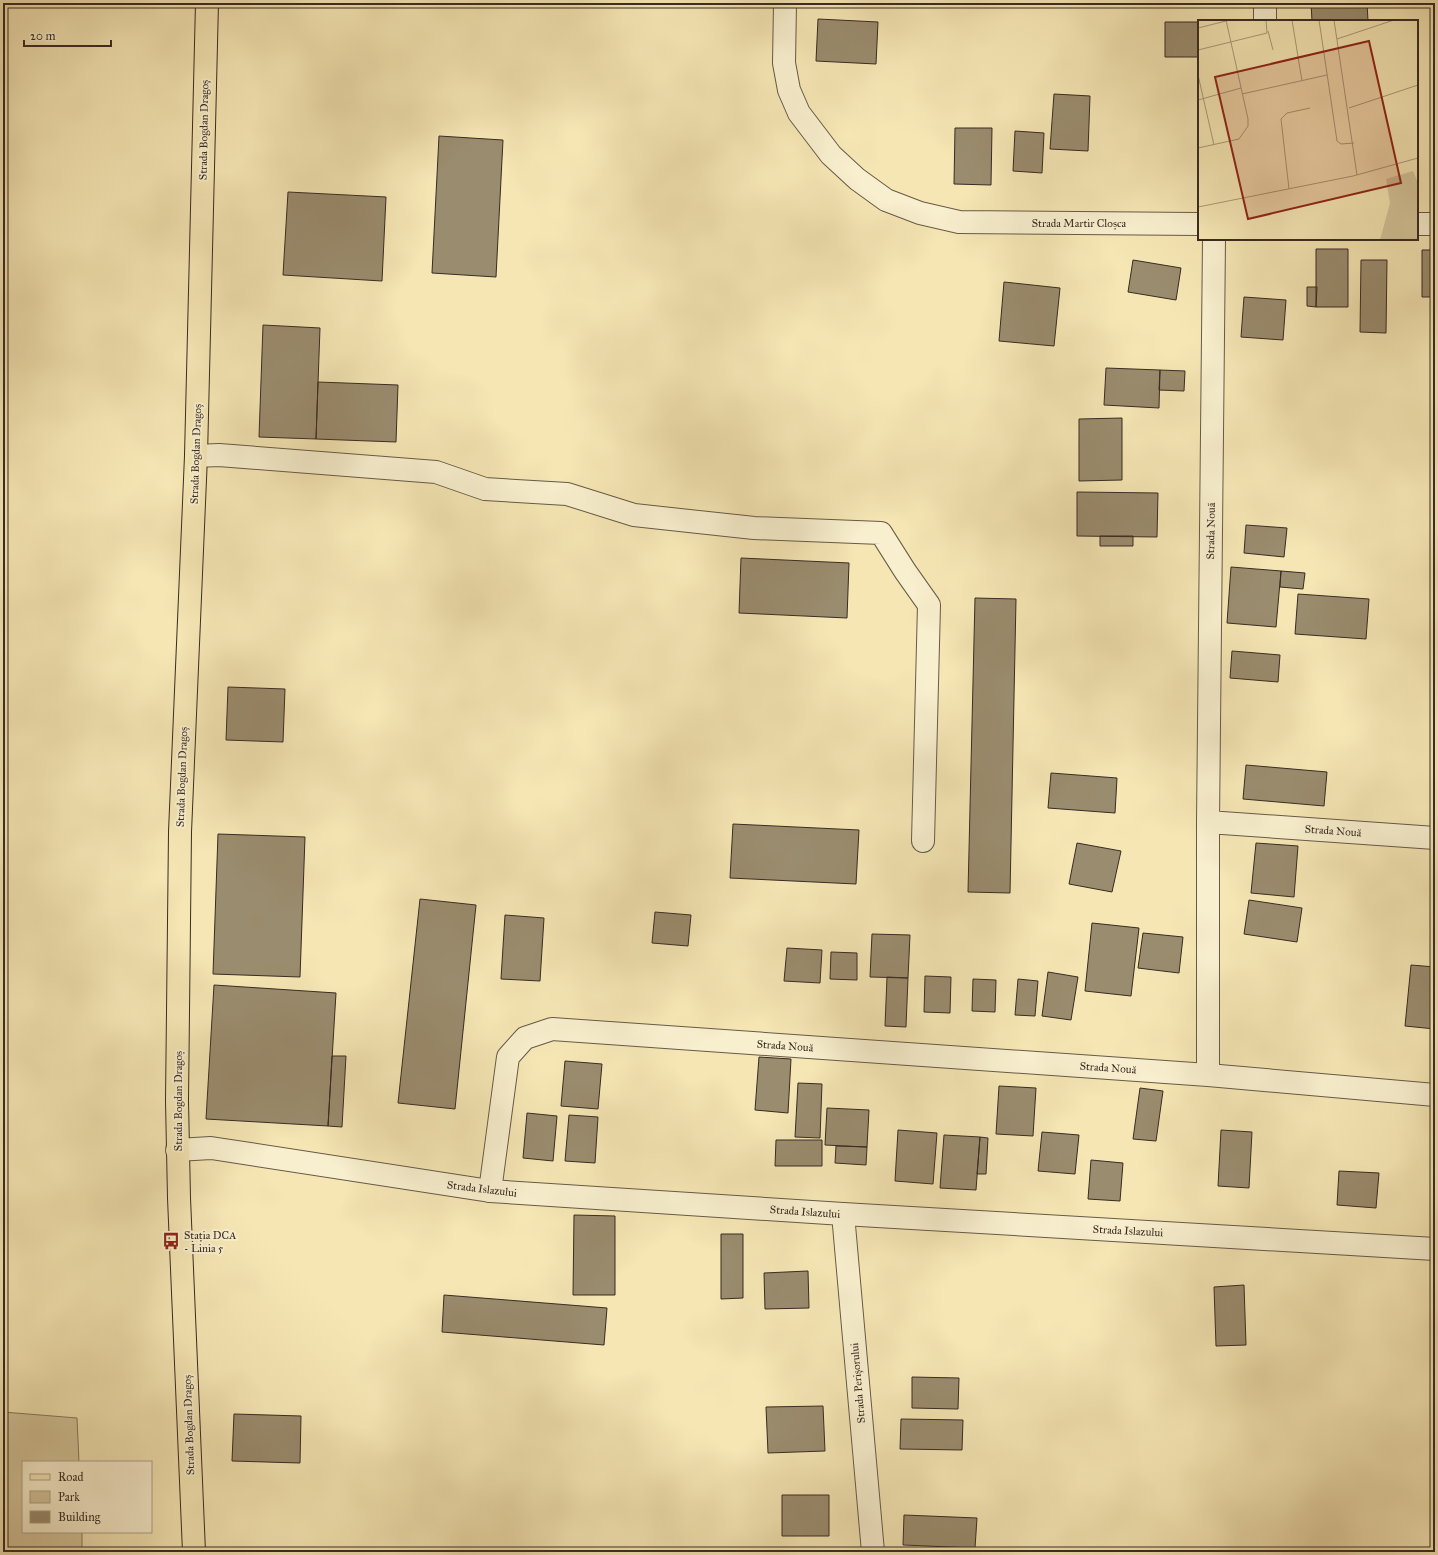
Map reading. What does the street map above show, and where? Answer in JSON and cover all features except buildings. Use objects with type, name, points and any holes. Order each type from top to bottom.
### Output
[{"type":"main road","name":"Strada Bogdan Dragoș","points":[[194,1552],[177,1150],[180,832],[196,456],[207,3]]},
{"type":"street","name":"Strada Martir Cloșca","points":[[785,3],[784,63],[789,90],[799,114],[832,155],[857,179],[886,200],[920,214],[959,222],[1198,224]]},
{"type":"street","points":[[1265,3],[1265,20]]},
{"type":"street","points":[[1418,224],[1435,224]]},
{"type":"street","name":"Strada Nouă","points":[[1208,1075],[1208,822],[1214,240]]},
{"type":"street","points":[[196,456],[219,455],[436,472],[485,489],[567,494],[634,514],[754,528],[881,533],[929,605],[923,841]]},
{"type":"street","name":"Strada Nouă","points":[[1208,822],[1435,838]]},
{"type":"street","name":"Strada Nouă","points":[[490,1191],[508,1057],[525,1038],[552,1029],[1208,1075],[1435,1095]]},
{"type":"street","name":"Strada Islazului","points":[[177,1150],[211,1148],[490,1191],[843,1214],[1435,1249]]},
{"type":"street","name":"Strada Perișorului","points":[[843,1214],[873,1552]]},
{"type":"green space","points":[[3,1412],[77,1418],[79,1461],[22,1461],[22,1533],[82,1533],[82,1552],[3,1552]]},
{"type":"place","name":"Stația DCA - Linia 5","points":[[171,1241]]}]
